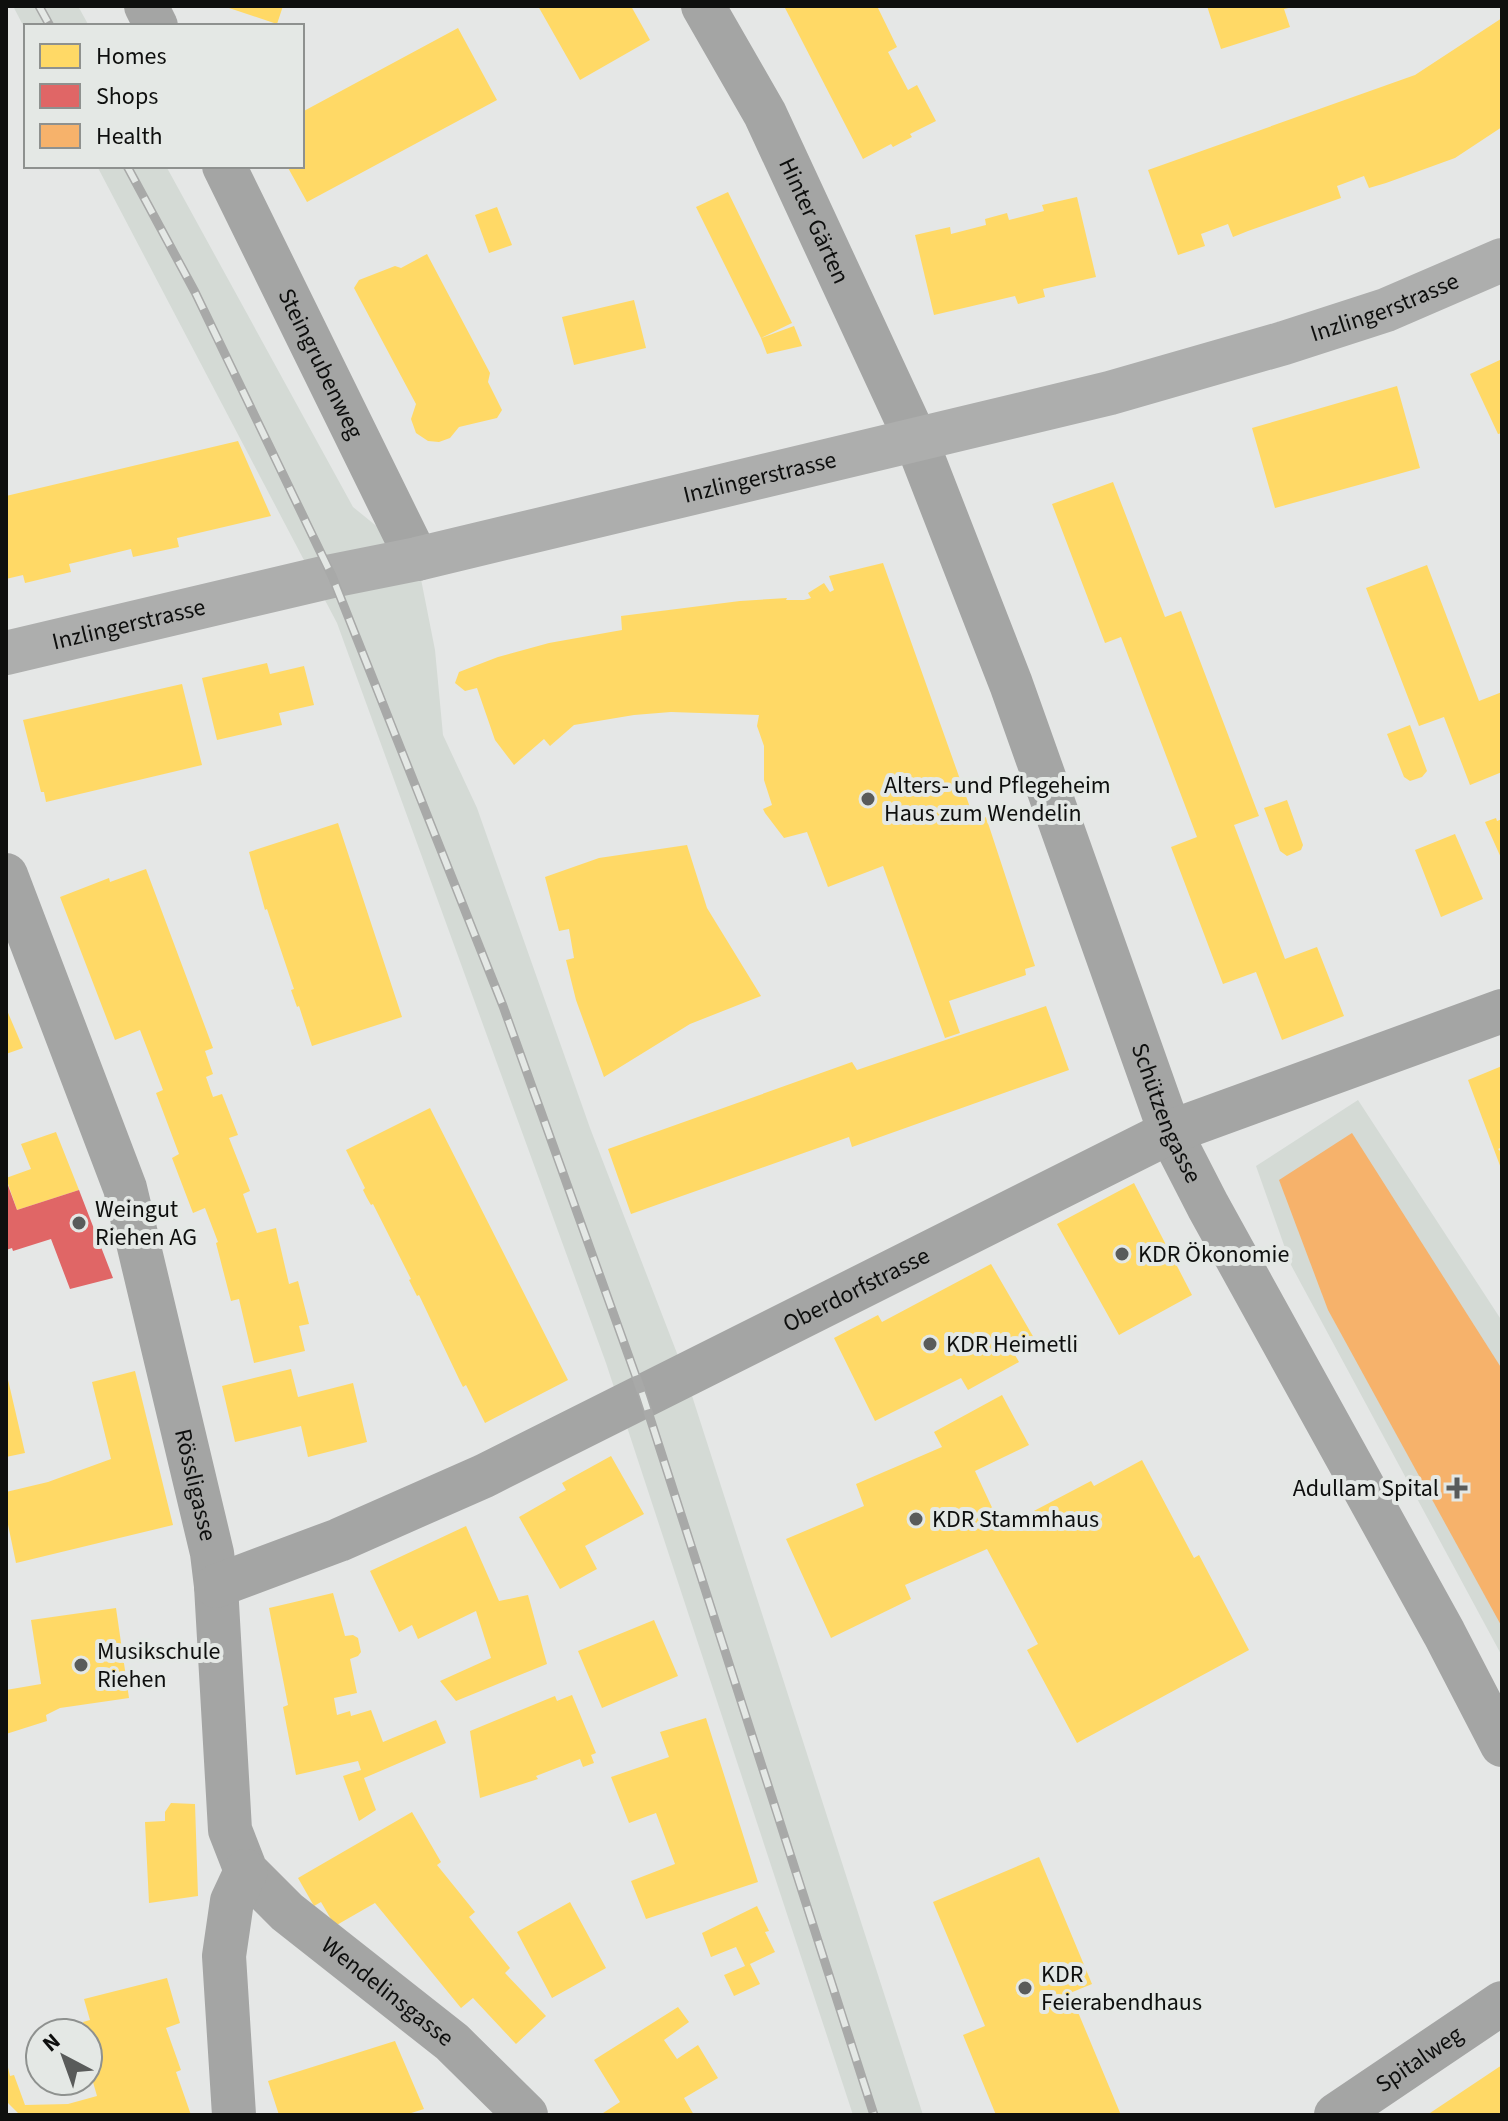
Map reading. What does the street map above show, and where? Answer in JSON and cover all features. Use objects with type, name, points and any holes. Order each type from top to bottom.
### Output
[{"type":"street","points":[[146,6],[155,24]]},
{"type":"street","name":"Hinter Gärten","points":[[703,6],[765,114],[916,440]]},
{"type":"street","name":"Steingrubenweg","points":[[225,168],[417,559]]},
{"type":"street","name":"Inzlingerstrasse","points":[[6,653],[417,559],[1110,393],[1386,310],[1502,260]]},
{"type":"street","name":"Schützengasse","points":[[916,440],[1011,684],[1170,1132],[1502,1745]]},
{"type":"street","name":"Rössligasse","points":[[6,875],[125,1188],[212,1553],[230,1830],[246,1871]]},
{"type":"street","name":"Oberdorfstrasse","points":[[216,1586],[339,1540],[484,1476],[1170,1132],[1502,1011]]},
{"type":"street","points":[[234,2115],[224,1956],[232,1901],[246,1871]]},
{"type":"street","name":"Wendelinsgasse","points":[[246,1871],[287,1912],[452,2042],[526,2115]]},
{"type":"street","name":"Spitalweg","points":[[1336,2115],[1502,2003]]},
{"type":"shaded area","points":[[13,6],[78,6],[88,24],[24,24],[24,27]]},
{"type":"shaded area","points":[[98,168],[167,168],[353,507],[417,559],[435,650],[443,735],[477,808],[590,1128],[685,1374],[923,2115],[853,2115],[606,1363],[337,623]]},
{"type":"shaded area","name":"Adullam Spital","points":[[1358,1100],[1502,1321],[1502,1656],[1291,1265],[1256,1166]]},
{"type":"building: Homes","points":[[223,6],[283,6],[277,24]]},
{"type":"building: Homes","points":[[538,6],[631,6],[650,40],[580,80]]},
{"type":"building: Homes","points":[[784,6],[877,6],[897,47],[888,52],[908,90],[917,85],[936,121],[893,147],[891,144],[863,159]]},
{"type":"building: Homes","points":[[1207,6],[1293,7],[1284,9],[1290,27],[1221,49]]},
{"type":"building: Homes","points":[[1502,18],[1502,127],[1455,158],[1369,188],[1364,176],[1337,186],[1341,198],[1233,237],[1228,224],[1201,234],[1205,246],[1178,255],[1148,170],[1415,75]]},
{"type":"building: Homes","points":[[458,28],[497,100],[307,202],[288,168],[304,168],[304,111]]},
{"type":"building: Homes","points":[[728,192],[792,323],[761,338],[696,207]]},
{"type":"building: Homes","points":[[1077,197],[1096,277],[1043,289],[1045,297],[1018,304],[1015,296],[934,315],[915,235],[950,227],[951,234],[986,225],[985,219],[1007,213],[1009,220],[1044,211],[1042,205]]},
{"type":"building: Homes","points":[[497,207],[512,245],[489,253],[475,215]]},
{"type":"building: Homes","points":[[427,254],[490,373],[488,382],[502,410],[497,418],[459,427],[450,438],[439,442],[428,441],[416,433],[411,419],[416,404],[354,288],[359,280],[395,266],[401,268]]},
{"type":"building: Homes","points":[[634,300],[646,348],[574,365],[562,317]]},
{"type":"building: Homes","points":[[794,326],[802,346],[767,354],[761,338]]},
{"type":"building: Homes","points":[[1502,359],[1502,433],[1498,434],[1470,374]]},
{"type":"building: Homes","points":[[1397,386],[1420,468],[1275,508],[1252,428]]},
{"type":"building: Homes","points":[[238,441],[271,516],[177,538],[179,547],[133,557],[131,549],[69,564],[71,572],[25,583],[23,575],[6,579],[6,496]]},
{"type":"building: Homes","points":[[1113,482],[1165,617],[1181,611],[1259,816],[1234,825],[1285,959],[1317,947],[1344,1016],[1282,1040],[1256,972],[1223,984],[1171,847],[1197,837],[1121,637],[1105,643],[1052,504]]},
{"type":"building: Homes","name":"Alters- und Pflegeheim Haus zum Wendelin","points":[[883,563],[972,813],[975,812],[978,821],[986,817],[1035,966],[1025,969],[1026,975],[949,1001],[960,1033],[945,1038],[883,866],[828,887],[807,832],[784,838],[765,813],[763,809],[772,805],[764,780],[764,746],[757,726],[759,715],[671,712],[574,725],[550,746],[544,739],[514,765],[495,740],[477,688],[465,691],[455,683],[459,672],[498,657],[549,643],[622,630],[621,616],[740,601],[804,600],[811,598],[808,593],[824,583],[830,592],[834,590],[829,576]]},
{"type":"building: Homes","points":[[1427,565],[1479,701],[1502,692],[1502,772],[1470,785],[1444,717],[1419,726],[1366,588]]},
{"type":"building: Homes","points":[[267,663],[270,674],[304,666],[314,705],[279,713],[282,725],[217,740],[202,678]]},
{"type":"building: Homes","points":[[182,684],[202,765],[46,802],[23,720]]},
{"type":"building: Homes","points":[[1410,725],[1427,771],[1422,777],[1410,781],[1404,777],[1387,734]]},
{"type":"building: Homes","points":[[1287,800],[1303,845],[1301,850],[1287,856],[1280,851],[1264,808]]},
{"type":"building: Homes","points":[[1496,818],[1497,821],[1502,819],[1502,860],[1485,822]]},
{"type":"building: Homes","points":[[338,823],[402,1017],[312,1046],[265,910],[249,852]]},
{"type":"building: Homes","points":[[1455,834],[1483,899],[1441,917],[1415,850]]},
{"type":"building: Homes","points":[[687,845],[707,908],[761,996],[690,1024],[604,1077],[576,1000],[566,960],[574,958],[569,929],[559,931],[545,877],[599,858]]},
{"type":"building: Homes","points":[[146,869],[213,1048],[205,1051],[213,1074],[206,1077],[213,1097],[222,1094],[238,1135],[229,1138],[250,1191],[243,1194],[257,1233],[276,1228],[289,1284],[298,1281],[309,1324],[299,1326],[305,1351],[254,1363],[239,1299],[231,1301],[218,1242],[205,1208],[193,1213],[172,1158],[179,1154],[156,1093],[163,1090],[140,1030],[115,1040],[60,897],[109,878],[110,882]]},
{"type":"building: Homes","points":[[1046,1006],[1069,1070],[852,1147],[849,1137],[631,1214],[608,1149],[852,1062],[857,1070]]},
{"type":"building: Homes","points":[[6,1008],[23,1048],[6,1054]]},
{"type":"building: Homes","points":[[1502,1066],[1502,1147],[1498,1149],[1502,1153],[1502,1171],[1468,1080]]},
{"type":"building: Homes","points":[[430,1108],[568,1380],[485,1423],[466,1385],[463,1387],[373,1204],[363,1190],[365,1188],[346,1150]]},
{"type":"building: Homes","points":[[56,1132],[79,1190],[17,1210],[6,1178],[31,1169],[21,1144]]},
{"type":"building: Homes","name":"KDR Ökonomie","points":[[1134,1183],[1192,1295],[1119,1335],[1057,1224]]},
{"type":"building: Homes","name":"KDR Heimetli","points":[[991,1264],[1034,1338],[1012,1350],[1019,1362],[968,1390],[961,1378],[875,1421],[834,1338],[878,1315],[882,1322]]},
{"type":"building: Homes","points":[[291,1369],[298,1397],[353,1383],[367,1442],[308,1457],[301,1426],[235,1442],[222,1386]]},
{"type":"building: Homes","points":[[6,1371],[25,1453],[6,1457]]},
{"type":"building: Homes","points":[[135,1371],[173,1525],[16,1563],[6,1515],[6,1492],[48,1482],[111,1459],[92,1382]]},
{"type":"building: Homes","points":[[1002,1395],[1029,1445],[975,1471],[1003,1531],[1091,1481],[1094,1486],[1142,1460],[1194,1558],[1199,1555],[1249,1650],[1077,1743],[1027,1650],[1038,1644],[987,1549],[905,1585],[911,1599],[831,1638],[786,1539],[864,1506],[856,1484],[942,1447],[934,1432]]},
{"type":"building: Homes","points":[[611,1456],[644,1514],[585,1546],[597,1569],[560,1589],[519,1517],[566,1490],[562,1483]]},
{"type":"building: Homes","points":[[466,1526],[499,1601],[528,1595],[547,1664],[456,1701],[440,1681],[491,1658],[476,1611],[418,1639],[412,1625],[399,1632],[370,1571]]},
{"type":"building: Homes","points":[[333,1593],[345,1636],[358,1638],[361,1652],[350,1659],[357,1693],[334,1698],[337,1715],[350,1711],[351,1716],[371,1710],[383,1742],[436,1720],[446,1743],[364,1778],[376,1810],[359,1821],[343,1776],[361,1770],[358,1761],[296,1775],[283,1707],[288,1705],[269,1608]]},
{"type":"building: Homes","name":"Musikschule Riehen","points":[[116,1608],[129,1698],[60,1708],[46,1715],[47,1721],[6,1734],[6,1690],[41,1684],[31,1620]]},
{"type":"building: Homes","points":[[654,1620],[678,1676],[602,1708],[578,1651]]},
{"type":"building: Homes","points":[[572,1695],[596,1753],[591,1755],[594,1763],[583,1767],[580,1759],[536,1776],[538,1779],[480,1798],[470,1731],[555,1696],[557,1701]]},
{"type":"building: Homes","points":[[706,1718],[758,1882],[646,1919],[631,1881],[675,1864],[656,1813],[629,1823],[611,1777],[669,1757],[660,1732]]},
{"type":"building: Homes","points":[[171,1803],[195,1804],[198,1896],[149,1903],[145,1822],[165,1821],[165,1812]]},
{"type":"building: Homes","points":[[412,1812],[441,1862],[437,1865],[475,1912],[469,1917],[510,1968],[505,1973],[546,2016],[516,2044],[473,1998],[461,2008],[375,1903],[335,1926],[321,1902],[314,1906],[298,1878]]},
{"type":"building: Homes","name":"KDR Feierabendhaus","points":[[1039,1857],[1092,1984],[1070,1993],[1121,2115],[996,2115],[963,2035],[985,2026],[933,1902]]},
{"type":"building: Homes","points":[[570,1902],[606,1968],[552,1998],[517,1932]]},
{"type":"building: Homes","points":[[757,1906],[775,1952],[750,1964],[760,1984],[734,1996],[724,1975],[745,1966],[736,1947],[711,1957],[702,1933]]},
{"type":"building: Homes","points":[[167,1978],[180,2023],[166,2028],[181,2070],[176,2072],[191,2115],[20,2115],[8,2103],[7,2063],[25,2105],[68,2104],[104,2097],[104,2017],[89,2017],[84,1999]]},
{"type":"building: Homes","points":[[678,2007],[689,2022],[664,2040],[677,2059],[698,2045],[718,2078],[684,2098],[694,2115],[600,2115],[620,2102],[594,2060]]},
{"type":"building: Homes","points":[[395,2041],[424,2109],[405,2115],[279,2115],[268,2081]]},
{"type":"building: Homes","points":[[1499,2067],[1502,2115],[1427,2115]]},
{"type":"building: Shops","points":[[6,1180],[17,1210],[79,1190],[113,1278],[70,1289],[51,1239],[13,1251],[12,1248],[6,1250]]},
{"type":"building: Health","name":"Adullam Spital","points":[[1352,1133],[1502,1369],[1502,1627],[1328,1310],[1279,1180]]},
{"type":"railway","points":[[39,6],[49,24]]},
{"type":"railway","points":[[128,168],[195,292],[332,576],[503,1006],[643,1396],[874,2115]]},
{"type":"place","name":"Alters- und Pflegeheim Haus zum Wendelin","points":[[868,799]]},
{"type":"place","name":"Weingut Riehen AG","points":[[79,1223]]},
{"type":"place","name":"KDR Ökonomie","points":[[1122,1254]]},
{"type":"place","name":"KDR Heimetli","points":[[930,1344]]},
{"type":"place","name":"Adullam Spital","points":[[1457,1488]]},
{"type":"place","name":"KDR Stammhaus","points":[[916,1519]]},
{"type":"place","name":"Musikschule Riehen","points":[[81,1665]]},
{"type":"place","name":"KDR Feierabendhaus","points":[[1025,1988]]}]
